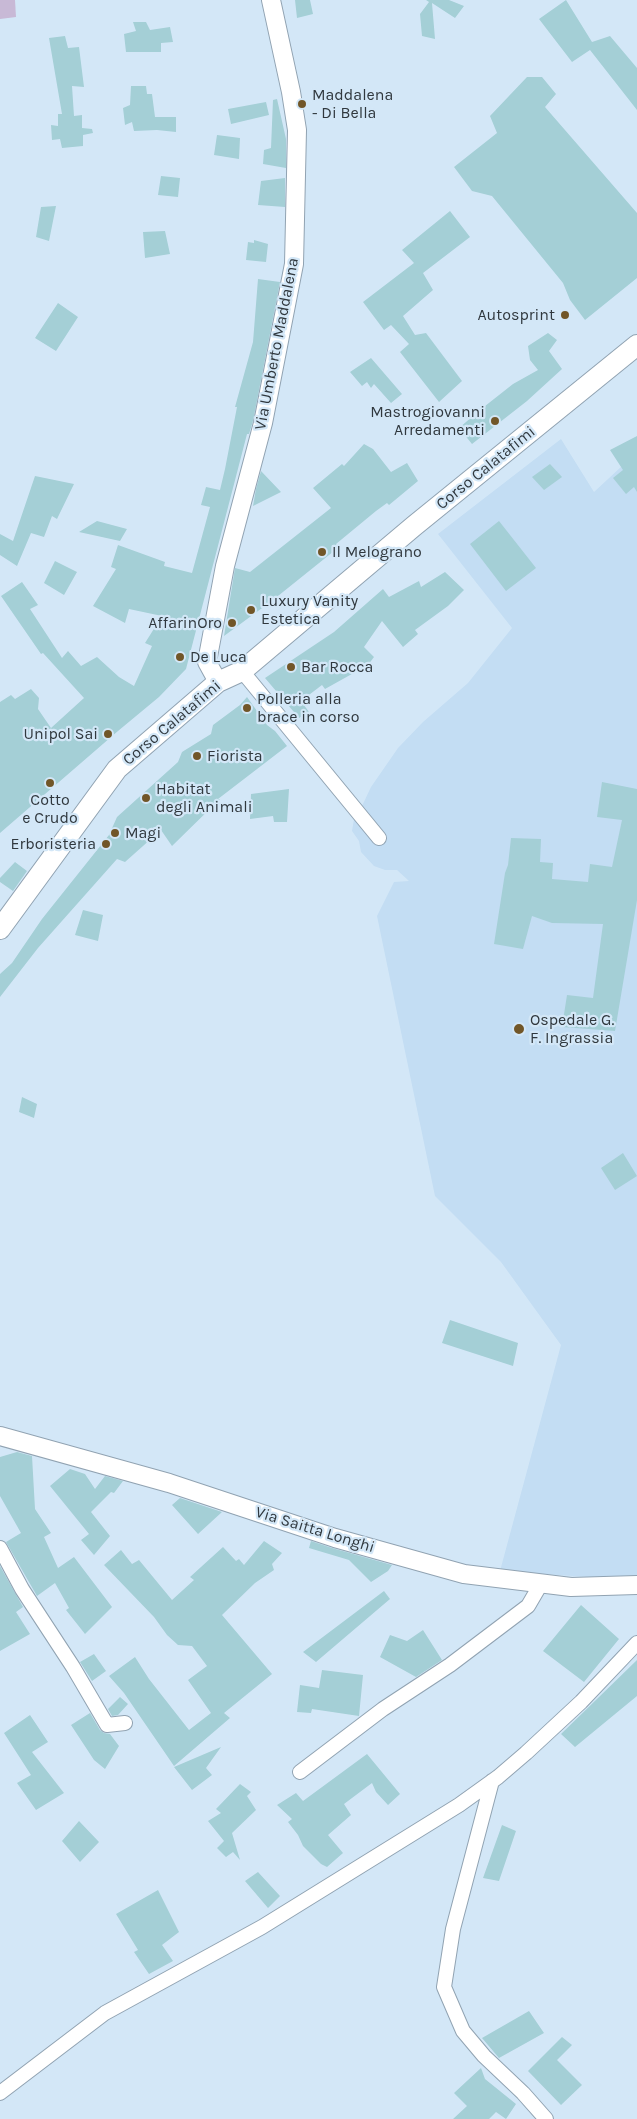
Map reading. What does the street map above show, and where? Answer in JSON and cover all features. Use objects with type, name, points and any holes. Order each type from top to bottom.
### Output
[{"type":"main road","name":"Corso Calatafimi","points":[[0,929],[117,769],[218,682],[242,671],[414,526],[637,345]]},
{"type":"street","name":"Via Umberto Maddalena","points":[[218,682],[207,662],[226,566],[263,422],[294,264],[297,130],[291,92],[271,0]]},
{"type":"street","points":[[242,671],[379,838]]},
{"type":"street","name":"Via Saitta Longhi","points":[[0,1436],[169,1483],[334,1538],[464,1574],[572,1587],[637,1585]]},
{"type":"street","points":[[0,1548],[22,1589],[73,1667],[107,1724],[125,1723]]},
{"type":"street","points":[[300,1772],[383,1709],[450,1665],[528,1606],[542,1582]]},
{"type":"street","points":[[0,2093],[105,2013],[262,1927],[459,1805],[492,1781],[581,1702],[637,1643]]},
{"type":"street","points":[[492,1781],[452,1929],[444,1987],[463,2031],[484,2056],[523,2093],[546,2119]]},
{"type":"shaded area","points":[[0,0],[15,0],[16,17],[0,19]]},
{"type":"shaded area","name":"Ospedale G. F. Ingrassia","points":[[561,439],[594,492],[622,466],[637,484],[637,1576],[616,1579],[500,1571],[561,1345],[501,1262],[435,1196],[377,916],[394,882],[409,881],[397,870],[385,870],[374,866],[361,852],[359,841],[352,831],[354,819],[361,813],[362,806],[371,787],[398,748],[423,722],[468,683],[512,628],[438,534]]},
{"type":"building","points":[[295,0],[310,0],[313,14],[297,18]]},
{"type":"building","points":[[426,0],[449,0],[464,6],[455,18],[432,3],[435,39],[422,36],[420,14],[429,2]]},
{"type":"building","points":[[566,0],[592,42],[610,36],[637,68],[637,110],[590,50],[572,62],[539,19]]},
{"type":"building","points":[[133,22],[146,22],[150,30],[170,27],[173,42],[161,43],[161,52],[126,52],[124,34],[136,31]]},
{"type":"building","points":[[65,36],[68,48],[79,47],[84,87],[72,86],[74,116],[82,115],[82,128],[92,129],[93,133],[83,135],[83,146],[62,148],[60,139],[52,140],[51,125],[58,126],[58,114],[62,114],[49,38]]},
{"type":"building","points":[[527,77],[542,77],[556,94],[545,107],[637,213],[637,278],[585,320],[570,300],[563,283],[492,196],[472,191],[454,167],[497,133],[490,116]]},
{"type":"building","points":[[131,86],[146,86],[147,94],[152,94],[155,117],[176,117],[176,132],[157,130],[134,131],[132,122],[125,125],[123,108],[130,105]]},
{"type":"building","points":[[277,99],[286,139],[286,168],[263,164],[264,150],[271,148],[273,100]]},
{"type":"building","points":[[266,102],[269,115],[231,124],[228,109]]},
{"type":"building","points":[[217,135],[240,138],[239,159],[214,155]]},
{"type":"building","points":[[161,176],[180,178],[178,197],[158,195]]},
{"type":"building","points":[[285,178],[285,207],[258,205],[261,181]]},
{"type":"building","points":[[56,206],[49,241],[36,237],[41,207]]},
{"type":"building","points":[[450,211],[470,237],[423,273],[433,290],[403,316],[415,335],[426,333],[462,381],[439,402],[400,352],[409,344],[391,325],[384,330],[363,302],[414,263],[402,250]]},
{"type":"building","points":[[165,231],[170,254],[145,258],[143,232]]},
{"type":"building","points":[[254,240],[268,244],[266,262],[246,260],[248,242],[254,243]]},
{"type":"building","points":[[258,279],[280,282],[253,421],[249,434],[247,434],[186,669],[159,697],[0,833],[0,702],[11,695],[15,699],[31,689],[39,698],[38,709],[51,728],[84,698],[43,653],[41,654],[1,596],[22,582],[38,605],[30,609],[62,658],[68,651],[81,666],[97,657],[119,677],[134,686],[152,646],[145,643],[162,616],[129,609],[125,623],[93,606],[116,569],[111,567],[118,545],[165,562],[164,566],[192,573],[210,507],[201,505],[206,487],[220,490],[225,469],[237,407],[235,407],[253,342]]},
{"type":"building","points":[[58,303],[78,317],[56,351],[35,338]]},
{"type":"building","points":[[548,333],[557,340],[549,351],[562,369],[527,401],[472,444],[459,428],[513,384],[538,370],[530,360],[528,346]]},
{"type":"building","points":[[371,358],[402,394],[391,403],[374,384],[371,388],[367,382],[362,386],[350,372]]},
{"type":"building","points":[[637,436],[637,492],[634,487],[626,494],[613,478],[623,470],[610,450]]},
{"type":"building","points":[[364,444],[373,449],[391,472],[407,463],[418,481],[389,505],[387,503],[376,511],[336,544],[339,547],[273,600],[224,636],[235,568],[250,572],[331,508],[313,488],[342,464],[344,466]]},
{"type":"building","points":[[550,464],[562,477],[544,490],[532,477]]},
{"type":"building","points":[[261,471],[281,492],[253,506],[256,489]]},
{"type":"building","points":[[35,476],[74,484],[57,519],[52,516],[44,537],[31,533],[17,566],[0,555],[0,534],[13,541]]},
{"type":"building","points":[[97,521],[127,529],[120,541],[79,532]]},
{"type":"building","points":[[499,521],[536,568],[506,591],[470,544]]},
{"type":"building","points":[[55,561],[77,572],[64,595],[44,583]]},
{"type":"building","points":[[445,572],[464,590],[448,606],[415,630],[418,634],[403,647],[382,621],[364,647],[374,657],[368,665],[325,689],[322,685],[301,701],[309,712],[299,718],[265,678],[334,632],[383,589],[389,597],[419,581],[421,587]]},
{"type":"building","points":[[247,697],[267,725],[275,731],[287,746],[218,799],[220,799],[172,846],[161,830],[125,862],[117,859],[38,948],[0,997],[0,974],[12,963],[42,919],[109,835],[117,817],[178,762],[182,752],[211,734],[213,725],[240,705]]},
{"type":"building","points":[[602,782],[637,789],[637,900],[615,1031],[562,1027],[567,995],[593,998],[603,924],[552,923],[532,916],[523,949],[494,944],[511,838],[541,839],[540,862],[553,863],[552,879],[588,882],[590,864],[612,867],[622,820],[597,817]]},
{"type":"building","points":[[289,789],[287,822],[274,822],[273,816],[250,819],[251,794]]},
{"type":"building","points":[[15,862],[27,871],[13,891],[0,882],[0,878]]},
{"type":"building","points":[[83,910],[103,915],[98,941],[75,935]]},
{"type":"building","points":[[22,1097],[37,1104],[34,1118],[19,1112]]},
{"type":"building","points":[[623,1153],[637,1176],[615,1190],[601,1168]]},
{"type":"building","points":[[450,1320],[518,1343],[513,1366],[442,1343]]},
{"type":"building","points":[[17,1452],[32,1456],[35,1509],[51,1533],[44,1537],[58,1568],[74,1557],[112,1607],[85,1634],[66,1610],[69,1608],[55,1583],[37,1596],[6,1542],[21,1533],[0,1496],[0,1457]]},
{"type":"building","points":[[70,1469],[85,1474],[95,1489],[105,1476],[123,1481],[114,1493],[111,1492],[91,1512],[110,1536],[94,1555],[81,1540],[89,1534],[50,1486]]},
{"type":"building","points":[[180,1498],[222,1512],[198,1534],[172,1505]]},
{"type":"building","points":[[264,1541],[282,1553],[272,1564],[274,1570],[255,1583],[222,1615],[272,1674],[224,1713],[230,1718],[174,1766],[124,1693],[109,1676],[135,1657],[149,1679],[189,1730],[211,1713],[188,1680],[207,1666],[192,1646],[178,1645],[167,1635],[154,1617],[104,1565],[121,1550],[132,1564],[139,1560],[172,1600],[194,1580],[190,1577],[223,1547],[236,1561],[239,1559],[244,1565]]},
{"type":"building","points":[[311,1541],[392,1565],[388,1571],[371,1582],[349,1560],[309,1548]]},
{"type":"building","points":[[0,1566],[23,1607],[16,1612],[30,1634],[0,1651]]},
{"type":"building","points":[[384,1591],[390,1599],[316,1662],[303,1652]]},
{"type":"building","points":[[581,1605],[619,1639],[584,1682],[543,1651]]},
{"type":"building","points":[[423,1630],[442,1660],[416,1677],[380,1657],[390,1635],[407,1641]]},
{"type":"building","points":[[94,1654],[106,1671],[92,1681],[80,1662]]},
{"type":"building","points":[[637,1660],[637,1696],[575,1747],[561,1734]]},
{"type":"building","points":[[322,1670],[363,1675],[359,1716],[312,1709],[311,1713],[297,1712],[300,1685],[319,1688]]},
{"type":"building","points":[[120,1697],[128,1704],[118,1715],[112,1716],[108,1709]]},
{"type":"building","points":[[90,1713],[100,1730],[110,1734],[119,1746],[105,1769],[94,1760],[71,1725]]},
{"type":"building","points":[[30,1715],[48,1742],[32,1752],[64,1793],[36,1810],[17,1783],[31,1775],[4,1733]]},
{"type":"building","points":[[221,1747],[206,1768],[212,1775],[192,1790],[174,1767]]},
{"type":"building","points":[[367,1754],[400,1794],[388,1805],[376,1792],[372,1783],[344,1804],[351,1815],[328,1835],[343,1853],[327,1867],[321,1864],[303,1846],[298,1835],[288,1822],[292,1819],[277,1805],[296,1793],[303,1801]]},
{"type":"building","points":[[240,1784],[251,1792],[247,1796],[256,1810],[232,1833],[240,1860],[233,1852],[226,1857],[217,1848],[224,1841],[208,1821],[221,1813],[216,1809]]},
{"type":"building","points":[[79,1821],[99,1842],[80,1862],[62,1841]]},
{"type":"building","points":[[502,1825],[516,1831],[499,1881],[483,1878]]},
{"type":"building","points":[[258,1872],[280,1896],[268,1908],[245,1881]]},
{"type":"building","points":[[158,1890],[179,1932],[162,1945],[173,1961],[149,1974],[134,1952],[138,1950],[116,1914]]},
{"type":"building","points":[[529,2011],[544,2033],[499,2058],[482,2038]]},
{"type":"building","points":[[562,2037],[572,2045],[557,2060],[582,2085],[561,2105],[528,2071]]},
{"type":"building","points":[[481,2068],[485,2079],[516,2104],[506,2119],[496,2112],[489,2119],[453,2119],[467,2106],[454,2093]]},
{"type":"place","name":"Maddalena - Di Bella","points":[[302,104]]},
{"type":"place","name":"Autosprint","points":[[565,315]]},
{"type":"place","name":"Mastrogiovanni Arredamenti","points":[[495,421]]},
{"type":"place","name":"Il Melograno","points":[[322,552]]},
{"type":"place","name":"Luxury Vanity Estetica","points":[[251,610]]},
{"type":"place","name":"AffarinOro","points":[[232,623]]},
{"type":"place","name":"De Luca","points":[[180,657]]},
{"type":"place","name":"Bar Rocca","points":[[291,667]]},
{"type":"place","name":"Polleria alla brace in corso","points":[[247,708]]},
{"type":"place","name":"Unipol Sai","points":[[108,734]]},
{"type":"place","name":"Fiorista","points":[[197,756]]},
{"type":"place","name":"Cotto e Crudo","points":[[50,783]]},
{"type":"place","name":"Habitat degli Animali","points":[[146,798]]},
{"type":"place","name":"Magi","points":[[115,833]]},
{"type":"place","name":"Erboristeria","points":[[106,844]]},
{"type":"place","name":"Ospedale G. F. Ingrassia","points":[[519,1029]]}]
